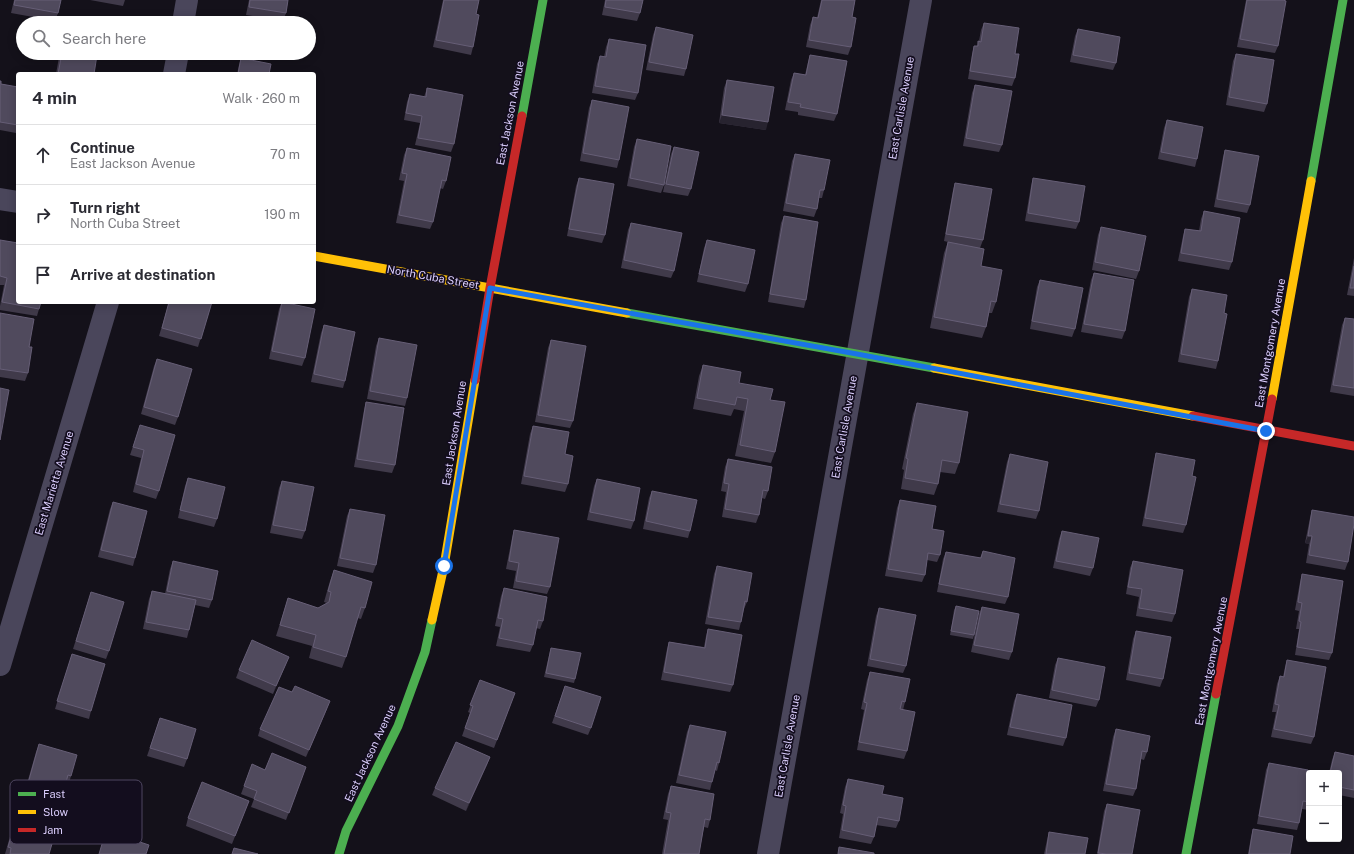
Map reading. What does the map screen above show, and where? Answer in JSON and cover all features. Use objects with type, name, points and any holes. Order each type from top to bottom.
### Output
[{"type":"street","points":[[184,16],[187,0]]},
{"type":"street","name":"East Jackson Avenue","points":[[339,854],[346,831],[398,726],[425,652],[444,566],[490,288],[544,0]]},
{"type":"street","name":"East Carlisle Avenue","points":[[768,854],[921,0]]},
{"type":"street","name":"East Montgomery Avenue","points":[[1186,854],[1266,431],[1343,0]]},
{"type":"street","points":[[174,72],[177,60]]},
{"type":"street","points":[[0,198],[16,202]]},
{"type":"street","name":"North Cuba Street","points":[[316,256],[1354,446]]},
{"type":"street","name":"East Marietta Avenue","points":[[0,665],[107,304]]},
{"type":"building","points":[[15,0],[61,0],[58,13],[14,5]]},
{"type":"building","points":[[250,0],[288,0],[286,13],[249,7]]},
{"type":"building","points":[[444,0],[479,0],[476,14],[479,15],[473,47],[436,40]]},
{"type":"building","points":[[606,0],[643,0],[640,13],[605,7]]},
{"type":"building","points":[[822,0],[855,0],[852,17],[856,18],[851,47],[809,40],[813,17],[818,18]]},
{"type":"building","points":[[1247,0],[1286,1],[1278,46],[1240,39]]},
{"type":"building","points":[[984,23],[1019,28],[1015,54],[1019,54],[1015,78],[970,71],[974,46],[978,46],[978,41],[981,42]]},
{"type":"building","points":[[656,27],[693,35],[686,69],[649,62]]},
{"type":"building","points":[[1078,29],[1120,37],[1116,63],[1073,55]]},
{"type":"building","points":[[609,39],[646,45],[638,93],[595,86],[600,56],[606,57]]},
{"type":"building","points":[[1236,54],[1274,60],[1267,104],[1229,97]]},
{"type":"building","points":[[810,55],[847,61],[837,114],[800,107],[801,104],[788,102],[794,73],[806,75]]},
{"type":"building","points":[[61,60],[96,60],[94,72],[58,72]]},
{"type":"building","points":[[241,60],[251,60],[271,64],[269,72],[238,72]]},
{"type":"building","points":[[727,80],[774,87],[768,122],[722,115]]},
{"type":"building","points":[[1,81],[1,84],[16,87],[16,125],[0,122]]},
{"type":"building","points":[[975,85],[1012,91],[1002,145],[966,138]]},
{"type":"building","points":[[427,88],[463,95],[454,144],[418,138],[422,116],[406,113],[410,94],[426,97]]},
{"type":"building","points":[[592,100],[629,107],[619,160],[583,153]]},
{"type":"building","points":[[1167,120],[1203,127],[1197,159],[1161,152]]},
{"type":"building","points":[[637,139],[671,146],[664,185],[630,178]]},
{"type":"building","points":[[674,147],[699,152],[691,189],[666,184]]},
{"type":"building","points":[[407,148],[451,157],[446,181],[442,180],[433,222],[399,215],[407,174],[402,173]]},
{"type":"building","points":[[1225,150],[1259,156],[1250,205],[1217,199]]},
{"type":"building","points":[[795,154],[830,160],[824,190],[820,190],[817,209],[786,203]]},
{"type":"building","points":[[579,178],[614,184],[605,235],[569,229]]},
{"type":"building","points":[[1033,178],[1085,186],[1079,222],[1028,213]]},
{"type":"building","points":[[955,183],[992,189],[983,240],[946,234]]},
{"type":"building","points":[[1204,211],[1240,218],[1232,262],[1181,253],[1185,229],[1201,231]]},
{"type":"building","points":[[784,216],[818,222],[806,300],[770,294]]},
{"type":"building","points":[[631,223],[682,233],[674,271],[624,260]]},
{"type":"building","points":[[1101,227],[1146,236],[1139,271],[1095,262]]},
{"type":"building","points":[[0,240],[16,243],[16,304],[40,304],[39,309],[2,302],[7,278],[0,276]]},
{"type":"building","points":[[707,240],[755,250],[748,284],[699,274]]},
{"type":"building","points":[[948,242],[984,249],[981,266],[1002,270],[996,302],[991,301],[986,327],[934,317]]},
{"type":"building","points":[[1354,266],[1354,288],[1350,288]]},
{"type":"building","points":[[1094,273],[1134,280],[1125,331],[1084,324]]},
{"type":"building","points":[[1040,280],[1083,288],[1075,329],[1032,321]]},
{"type":"building","points":[[1192,289],[1227,295],[1224,313],[1227,314],[1218,361],[1181,354]]},
{"type":"building","points":[[168,304],[211,304],[201,339],[162,328]]},
{"type":"building","points":[[282,304],[291,304],[315,309],[305,358],[272,351]]},
{"type":"building","points":[[0,313],[34,319],[29,347],[32,347],[28,373],[0,369]]},
{"type":"building","points":[[1345,318],[1354,319],[1354,388],[1333,385]]},
{"type":"building","points":[[324,325],[355,332],[345,381],[314,374]]},
{"type":"building","points":[[379,338],[417,345],[407,398],[370,391]]},
{"type":"building","points":[[551,340],[586,346],[573,421],[538,415]]},
{"type":"building","points":[[157,359],[192,369],[178,417],[144,407]]},
{"type":"building","points":[[703,365],[741,372],[739,383],[773,389],[770,400],[785,402],[775,452],[740,445],[748,399],[737,397],[735,405],[697,398]]},
{"type":"building","points":[[0,388],[9,390],[0,440]]},
{"type":"building","points":[[366,402],[404,408],[395,465],[357,459]]},
{"type":"building","points":[[917,403],[968,412],[959,463],[942,460],[938,484],[905,478],[908,459],[906,458]]},
{"type":"building","points":[[140,425],[175,435],[159,491],[136,484],[144,450],[133,447]]},
{"type":"building","points":[[533,426],[569,432],[565,454],[573,456],[568,484],[524,476]]},
{"type":"building","points":[[1156,453],[1195,460],[1192,476],[1196,477],[1186,525],[1145,518]]},
{"type":"building","points":[[1010,454],[1048,462],[1039,511],[1000,504]]},
{"type":"building","points":[[728,459],[772,467],[768,491],[763,490],[759,515],[725,509],[729,484],[724,483]]},
{"type":"building","points":[[188,478],[225,487],[217,519],[180,510]]},
{"type":"building","points":[[597,479],[640,488],[634,521],[590,512]]},
{"type":"building","points":[[282,481],[314,487],[305,531],[273,525]]},
{"type":"building","points":[[652,491],[697,500],[690,531],[646,521]]},
{"type":"building","points":[[900,500],[936,506],[932,529],[944,531],[940,555],[928,553],[925,575],[888,569]]},
{"type":"building","points":[[113,502],[147,511],[135,558],[101,550]]},
{"type":"building","points":[[350,509],[385,515],[376,565],[340,558]]},
{"type":"building","points":[[1312,510],[1354,517],[1348,562],[1309,555],[1312,536],[1308,536]]},
{"type":"building","points":[[514,530],[559,538],[550,587],[516,581],[519,563],[509,561]]},
{"type":"building","points":[[1062,531],[1099,538],[1093,568],[1056,561]]},
{"type":"building","points":[[983,551],[1015,558],[1008,597],[939,584],[946,552],[981,558]]},
{"type":"building","points":[[173,561],[218,571],[212,600],[167,591]]},
{"type":"building","points":[[1133,561],[1183,570],[1175,614],[1139,608],[1142,589],[1128,587]]},
{"type":"building","points":[[717,566],[752,573],[747,602],[745,601],[741,622],[708,617]]},
{"type":"building","points":[[334,570],[372,582],[365,608],[361,607],[346,657],[313,647],[316,635],[280,625],[288,598],[318,608],[329,602],[331,592],[328,591]]},
{"type":"building","points":[[1302,574],[1343,581],[1332,653],[1297,647],[1301,622],[1299,621],[1302,603],[1298,602]]},
{"type":"building","points":[[504,588],[547,597],[543,621],[538,620],[533,645],[499,638],[503,619],[498,618]]},
{"type":"building","points":[[152,591],[196,600],[189,630],[146,622]]},
{"type":"building","points":[[91,592],[124,602],[109,651],[76,641]]},
{"type":"building","points":[[956,606],[979,611],[974,635],[951,631]]},
{"type":"building","points":[[982,607],[1019,614],[1012,652],[974,645]]},
{"type":"building","points":[[879,608],[916,615],[906,666],[870,659]]},
{"type":"building","points":[[708,629],[742,635],[733,685],[664,672],[669,642],[705,648]]},
{"type":"building","points":[[1136,631],[1171,637],[1163,679],[1129,673]]},
{"type":"building","points":[[252,640],[289,657],[276,686],[239,670]]},
{"type":"building","points":[[551,648],[581,653],[575,679],[546,673]]},
{"type":"building","points":[[72,654],[105,664],[91,711],[57,701]]},
{"type":"building","points":[[1058,658],[1105,667],[1099,700],[1052,690]]},
{"type":"building","points":[[1287,660],[1326,667],[1314,737],[1274,729],[1279,705],[1275,704],[1280,676],[1284,677]]},
{"type":"building","points":[[870,672],[910,679],[905,702],[902,701],[900,709],[915,712],[907,751],[859,742],[867,703],[864,702]]},
{"type":"building","points":[[480,680],[515,693],[497,740],[465,728],[473,706],[470,705]]},
{"type":"building","points":[[295,686],[330,701],[309,750],[260,729],[279,687],[292,692]]},
{"type":"building","points":[[565,686],[601,697],[591,728],[555,716]]},
{"type":"building","points":[[1017,694],[1072,705],[1066,738],[1010,727]]},
{"type":"building","points":[[160,718],[196,729],[187,759],[150,748]]},
{"type":"building","points":[[690,725],[726,732],[719,763],[717,762],[712,782],[679,775]]},
{"type":"building","points":[[1116,729],[1150,736],[1147,752],[1142,751],[1136,789],[1106,784]]},
{"type":"building","points":[[456,742],[490,757],[469,803],[435,788]]},
{"type":"building","points":[[39,744],[77,755],[71,776],[68,775],[67,780],[29,780]]},
{"type":"building","points":[[1335,752],[1354,756],[1354,790],[1342,788],[1342,770],[1331,770]]},
{"type":"building","points":[[272,753],[306,767],[289,813],[254,799],[257,791],[244,786],[252,764],[265,770]]},
{"type":"building","points":[[1269,763],[1308,770],[1306,770],[1306,802],[1303,801],[1299,823],[1259,816]]},
{"type":"building","points":[[848,779],[884,786],[882,794],[903,798],[899,821],[878,817],[874,837],[842,830],[846,806],[843,805]]},
{"type":"building","points":[[202,782],[249,801],[235,836],[188,818]]},
{"type":"building","points":[[671,786],[714,794],[710,820],[705,819],[699,854],[664,854],[671,813],[666,812]]},
{"type":"building","points":[[1107,804],[1140,810],[1132,854],[1098,853]]},
{"type":"building","points":[[1253,829],[1293,836],[1290,854],[1249,854]]},
{"type":"building","points":[[1049,832],[1088,838],[1085,854],[1046,854]]},
{"type":"building","points":[[10,840],[10,844],[52,844],[49,854],[10,854],[11,848],[8,847]]},
{"type":"building","points":[[142,843],[149,845],[146,854],[99,854],[102,844],[142,844]]},
{"type":"building","points":[[839,847],[874,853],[874,854],[838,854]]},
{"type":"building","points":[[234,848],[258,854],[232,854]]},
{"type":"traffic: fast","points":[[522,116],[543,0]]},
{"type":"traffic: fast","points":[[1311,181],[1343,0]]},
{"type":"traffic: fast","points":[[627,313],[934,368]]},
{"type":"traffic: fast","points":[[339,854],[346,831],[398,726],[425,652],[432,620]]},
{"type":"traffic: fast","points":[[1186,854],[1216,694]]},
{"type":"traffic: slow","points":[[1272,399],[1311,181]]},
{"type":"traffic: slow","points":[[316,256],[627,313]]},
{"type":"traffic: slow","points":[[934,368],[1193,416]]},
{"type":"traffic: slow","points":[[432,620],[444,566],[475,380]]},
{"type":"traffic: jam","points":[[475,380],[490,288],[522,116]]},
{"type":"traffic: jam","points":[[1216,694],[1272,399]]},
{"type":"traffic: jam","points":[[1193,416],[1354,446]]},
{"type":"route","points":[[444,566],[490,288],[857,354],[1266,431]]}]
